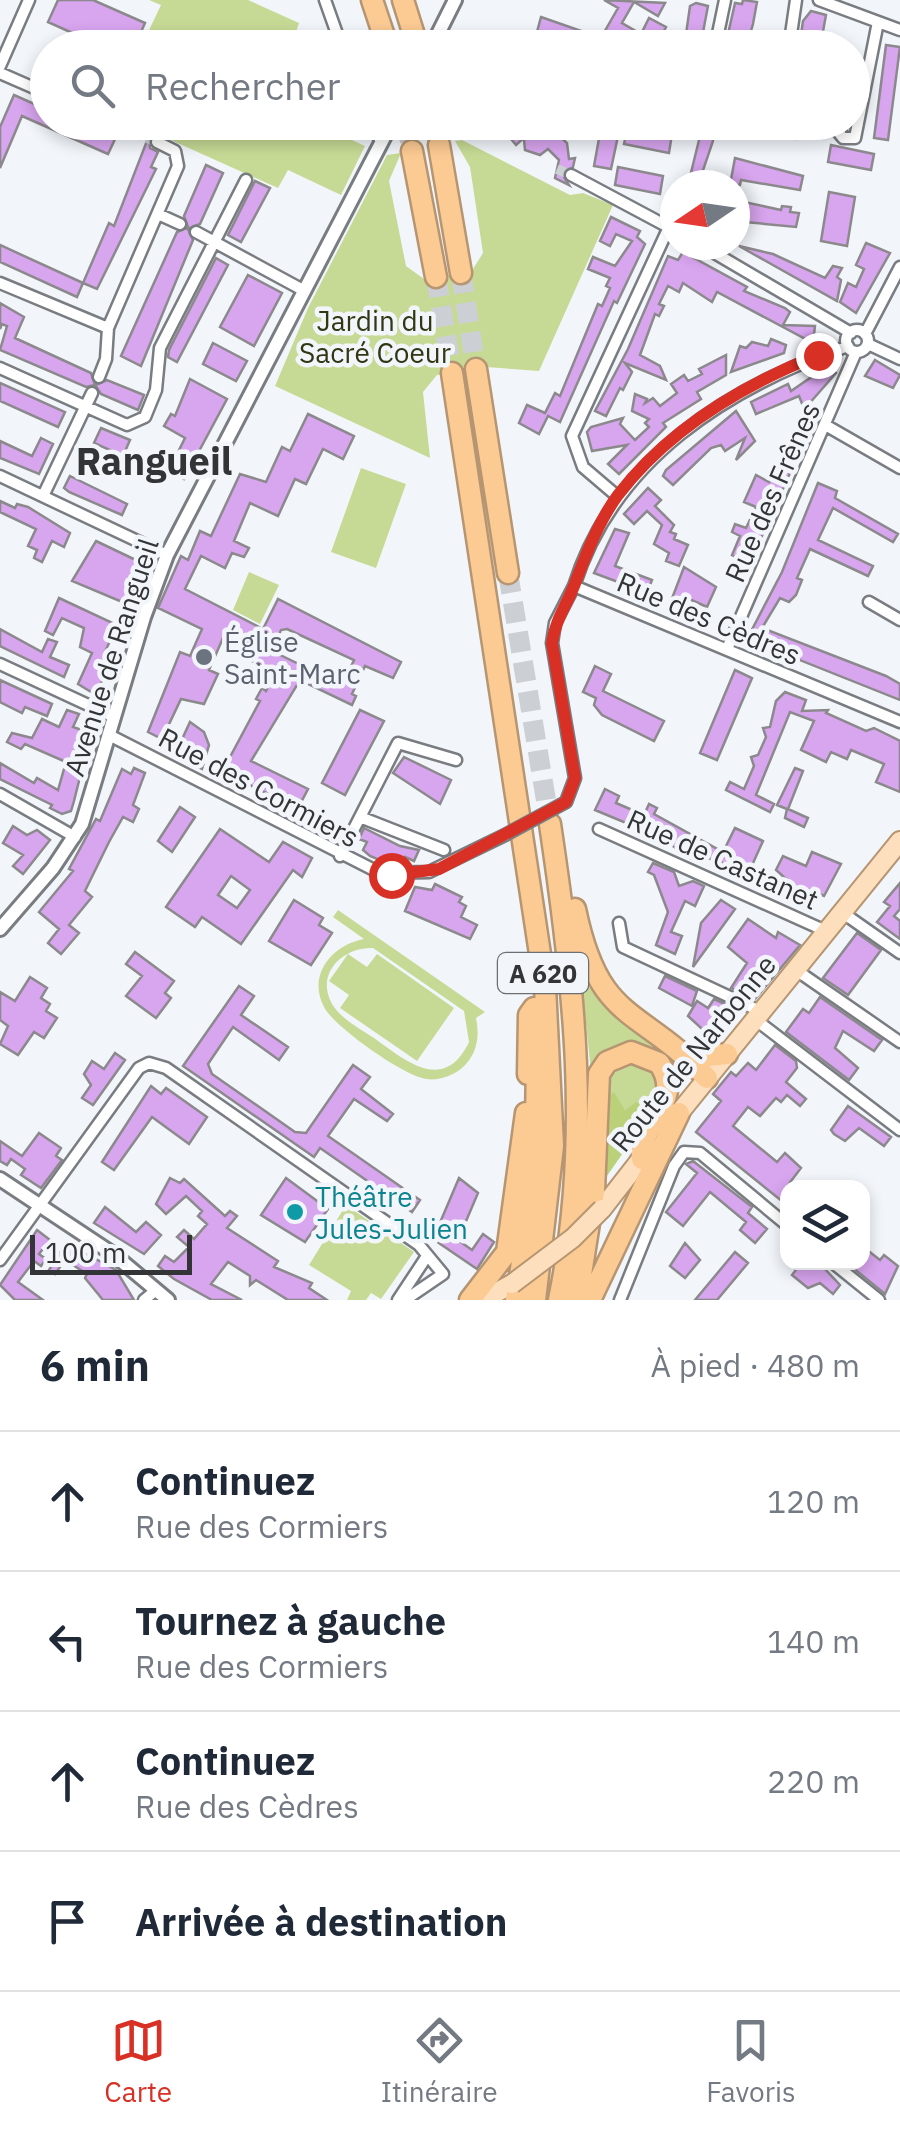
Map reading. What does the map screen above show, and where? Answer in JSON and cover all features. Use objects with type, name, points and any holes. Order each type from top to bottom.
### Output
[{"type":"highway","points":[[372,0],[382,30]]},
{"type":"highway","points":[[402,0],[419,30]]},
{"type":"highway","points":[[439,145],[461,273]]},
{"type":"highway","points":[[412,151],[436,277]]},
{"type":"highway","points":[[476,369],[508,574]]},
{"type":"highway","name":"A 620","points":[[452,373],[540,940],[550,1056],[552,1174],[535,1300]]},
{"type":"highway","points":[[504,696],[494,710],[534,1008],[538,1078],[535,1180],[514,1292]]},
{"type":"highway","name":"A 620","points":[[558,1300],[574,1214],[579,1078],[575,997],[550,824],[558,829],[584,951],[598,980],[619,1009],[672,1050]]},
{"type":"highway","points":[[470,1300],[501,1265],[512,1236],[526,1108],[529,1015],[534,1008]]},
{"type":"highway","points":[[672,1050],[698,1057],[727,1054]]},
{"type":"highway","points":[[672,1050],[707,1078]]},
{"type":"highway","points":[[577,1300],[594,1191],[600,1074],[607,1062],[631,1052],[659,1063],[668,1081],[666,1103],[640,1142],[642,1159]]},
{"type":"highway","points":[[590,1300],[679,1113]]},
{"type":"main road","name":"Route de Narbonne","points":[[483,1300],[514,1292],[602,1208],[900,841]]},
{"type":"street","points":[[29,0],[0,68],[30,84]]},
{"type":"street","points":[[325,0],[336,30]]},
{"type":"street","points":[[437,30],[455,0]]},
{"type":"street","points":[[719,30],[725,0]]},
{"type":"street","points":[[792,30],[796,0]]},
{"type":"street","points":[[819,0],[900,30]]},
{"type":"street","points":[[870,71],[878,22]]},
{"type":"street","points":[[98,377],[106,359],[108,328],[179,160],[175,150],[157,142]]},
{"type":"street","name":"Avenue de Rangueil","points":[[0,929],[75,837],[167,555],[382,142]]},
{"type":"street","points":[[571,176],[660,222]]},
{"type":"street","points":[[0,368],[127,425],[145,417],[156,390],[160,348],[246,180]]},
{"type":"street","points":[[158,214],[180,224]]},
{"type":"street","points":[[196,232],[303,290]]},
{"type":"street","points":[[617,496],[583,467],[573,432],[660,253]]},
{"type":"street","points":[[726,260],[900,359]]},
{"type":"street","points":[[866,339],[900,267]]},
{"type":"street","points":[[0,283],[108,328]]},
{"type":"street","name":"Rue des Frênes","points":[[727,649],[827,426],[852,349],[850,333]]},
{"type":"street","name":"Rue des Cèdres","points":[[866,339],[852,349],[746,388],[692,424],[617,496],[574,586],[900,722]]},
{"type":"street","points":[[43,496],[92,393]]},
{"type":"street","points":[[827,426],[900,468]]},
{"type":"street","points":[[0,476],[167,555]]},
{"type":"street","name":"Rue des Cormiers","points":[[109,736],[380,873],[416,875],[439,869],[566,802],[575,778],[552,643],[555,623],[574,586]]},
{"type":"street","points":[[869,602],[900,620]]},
{"type":"street","points":[[0,664],[114,717]]},
{"type":"street","points":[[340,856],[398,742],[456,760]]},
{"type":"street","points":[[0,794],[75,837]]},
{"type":"street","points":[[360,817],[444,850]]},
{"type":"street","name":"Rue de Castanet","points":[[599,829],[828,932]]},
{"type":"street","points":[[843,913],[900,953]]},
{"type":"street","points":[[619,923],[623,947],[760,1016],[900,1130]]},
{"type":"street","points":[[796,970],[900,1042]]},
{"type":"street","points":[[0,1260],[139,1068],[156,1063],[419,1244],[444,1274],[401,1300]]},
{"type":"street","points":[[620,1300],[670,1176],[684,1152],[700,1153],[780,1219]]},
{"type":"street","points":[[0,1179],[113,1254],[150,1295],[168,1300]]},
{"type":"street","points":[[401,1300],[427,1256]]},
{"type":"street","points":[[842,1270],[879,1300]]},
{"type":"green space","points":[[149,0],[248,0],[299,23],[297,30],[149,30],[161,5]]},
{"type":"green space","points":[[171,140],[352,140],[365,146],[341,195],[288,170],[278,188]]},
{"type":"green space","name":"Jardin du Sacré Coeur","points":[[462,140],[570,195],[583,193],[613,205],[539,371],[486,367],[437,375],[423,392],[430,458],[275,386],[308,308],[387,155],[401,153],[389,181],[406,266],[424,279],[471,272],[483,253],[470,167],[455,141]]},
{"type":"green space","points":[[361,468],[406,484],[376,568],[331,552]]},
{"type":"green space","points":[[249,572],[279,585],[260,624],[233,610]]},
{"type":"green space","points":[[338,910],[485,1012],[476,1018],[476,1045],[462,1068],[440,1079],[416,1076],[370,1049],[330,1016],[320,995],[321,973],[333,955],[364,939],[333,917]],"holes":[[[373,948],[464,1011],[469,1042],[459,1058],[448,1067],[424,1068],[345,1019],[332,1004],[327,982],[342,957]]]},
{"type":"green space","points":[[348,954],[367,967],[377,954],[454,1008],[417,1061],[340,1008],[349,995],[329,981]]},
{"type":"green space","points":[[579,957],[690,1073],[680,1086],[650,1051],[592,1081]]},
{"type":"green space","points":[[631,1061],[649,1065],[660,1079],[653,1110],[626,1110],[606,1099],[609,1077]]},
{"type":"green space","points":[[614,1092],[625,1110],[636,1102],[653,1110],[602,1183],[606,1099]]},
{"type":"green space","points":[[346,1205],[414,1252],[381,1299],[371,1293],[366,1300],[347,1300],[351,1291],[309,1265]]},
{"type":"building","points":[[58,0],[93,0],[145,23],[142,30],[66,30],[48,22]]},
{"type":"building","points":[[604,0],[665,3],[658,16],[634,2],[622,23],[634,30],[605,30],[618,8]]},
{"type":"building","points":[[743,0],[757,2],[751,30],[729,30],[735,3],[742,4]]},
{"type":"building","points":[[690,6],[708,6],[703,30],[687,30]]},
{"type":"building","points":[[811,11],[826,15],[823,30],[802,30]]},
{"type":"building","points":[[541,17],[578,30],[538,30]]},
{"type":"building","points":[[649,18],[666,27],[664,30],[643,30]]},
{"type":"building","points":[[886,45],[900,47],[888,140],[874,138]]},
{"type":"building","points":[[14,95],[30,102],[30,120],[22,116],[0,168],[0,127]]},
{"type":"building","points":[[76,140],[115,140],[108,154]]},
{"type":"building","points":[[149,140],[150,148],[158,152],[151,167],[156,169],[97,289],[83,283],[109,223],[114,226]]},
{"type":"building","points":[[524,140],[564,140],[569,159],[575,158],[573,167],[562,174],[569,185],[555,178],[559,160],[548,149],[540,155],[525,150]]},
{"type":"building","points":[[599,140],[617,140],[611,169],[594,166]]},
{"type":"building","points":[[625,140],[671,140],[669,153],[624,144]]},
{"type":"building","points":[[699,140],[713,141],[703,170],[692,170]]},
{"type":"building","points":[[831,145],[874,154],[871,170],[828,162]]},
{"type":"building","points":[[735,158],[803,176],[800,190],[750,182],[750,170],[733,170]]},
{"type":"building","points":[[206,165],[223,173],[200,224],[188,229],[193,240],[141,366],[121,356],[177,232],[188,227],[184,216]]},
{"type":"building","points":[[618,167],[660,175],[660,194],[615,185]]},
{"type":"building","points":[[255,181],[270,188],[241,242],[228,235]]},
{"type":"building","points":[[829,192],[855,197],[847,246],[821,241]]},
{"type":"building","points":[[750,203],[781,210],[782,206],[791,207],[790,212],[799,213],[796,227],[750,222]]},
{"type":"building","points":[[611,217],[640,231],[637,237],[645,244],[617,303],[614,301],[560,422],[548,416],[539,434],[519,423],[527,405],[545,413],[555,393],[560,396],[598,304],[602,306],[610,288],[606,286],[610,278],[588,269],[593,257],[615,266],[632,241],[616,234],[610,246],[600,241]]},
{"type":"building","points":[[866,243],[890,253],[856,313],[840,302],[848,283],[856,287],[864,269],[856,265]]},
{"type":"building","points":[[0,245],[83,283],[77,297],[0,262]]},
{"type":"building","points":[[750,249],[773,254],[825,278],[833,266],[842,268],[837,277],[841,280],[837,301],[750,252]]},
{"type":"building","points":[[216,258],[228,265],[177,362],[168,357],[169,350]]},
{"type":"building","points":[[666,260],[698,260],[747,287],[744,291],[785,308],[790,312],[783,325],[815,326],[813,343],[717,292],[712,302],[683,283],[679,292],[668,286],[659,304],[664,306],[659,316],[655,314],[640,355],[660,366],[666,380],[625,363],[632,372],[606,416],[595,411],[628,349]]},
{"type":"building","points":[[248,275],[282,293],[254,346],[220,327]]},
{"type":"building","points":[[0,303],[24,317],[15,338],[91,373],[95,385],[86,387],[0,350],[7,326],[2,324],[0,329]]},
{"type":"building","points":[[771,339],[786,345],[784,353],[731,372],[740,346],[746,348],[752,342],[768,346]]},
{"type":"building","points":[[213,343],[247,361],[236,381],[203,364]]},
{"type":"building","points":[[726,355],[726,375],[697,392],[701,399],[663,423],[666,427],[619,474],[608,464],[627,445],[592,451],[587,432],[591,427],[623,418],[620,424],[635,440],[649,427],[645,423],[649,419],[632,411],[635,394],[647,399],[645,403],[653,398],[660,406],[677,393],[671,384],[684,375],[688,381],[702,374],[699,369]]},
{"type":"building","points":[[875,360],[900,375],[893,388],[865,376]]},
{"type":"building","points":[[829,365],[836,373],[808,405],[818,410],[750,563],[732,555],[740,536],[732,532],[735,524],[746,528],[756,507],[744,502],[756,475],[769,482],[805,411],[799,396],[756,414],[751,402],[788,384],[791,391]]},
{"type":"building","points":[[190,379],[227,399],[184,479],[161,467],[168,454],[175,458],[185,438],[164,426],[171,414],[175,416]]},
{"type":"building","points":[[107,380],[144,395],[138,410],[101,394],[95,385]]},
{"type":"building","points":[[0,383],[65,412],[58,427],[0,401]]},
{"type":"building","points":[[736,411],[755,441],[736,460],[745,438],[725,451],[721,445],[711,448],[673,485],[663,476],[666,470]]},
{"type":"building","points":[[308,414],[354,436],[343,459],[323,449],[306,484],[295,479],[278,516],[250,503],[234,541],[249,548],[244,557],[232,553],[225,568],[201,556],[185,589],[263,629],[278,599],[401,662],[393,678],[365,666],[352,694],[356,696],[352,705],[300,680],[251,761],[308,789],[298,808],[222,772],[260,701],[256,699],[262,688],[266,691],[276,672],[250,660],[253,652],[223,638],[209,670],[218,674],[204,704],[181,699],[162,739],[148,732],[180,652],[190,656],[202,629],[158,608],[181,556],[188,560],[200,531],[211,536],[240,474],[266,482],[282,447],[290,451]],"holes":[[[287,629],[354,660],[344,682],[338,683],[272,651],[281,630]]]},
{"type":"building","points":[[101,428],[130,440],[123,456],[94,443]]},
{"type":"building","points":[[41,438],[53,444],[39,474],[0,458],[0,441],[32,456]]},
{"type":"building","points":[[70,476],[127,504],[122,515],[69,492],[64,488]]},
{"type":"building","points":[[818,483],[837,491],[835,498],[898,534],[893,542],[833,508],[818,540],[873,566],[868,576],[810,549],[797,578],[802,580],[796,595],[789,602],[780,598],[762,628],[886,676],[900,684],[900,700],[747,639],[782,572]]},
{"type":"building","points":[[648,488],[661,500],[655,506],[674,525],[670,532],[676,534],[674,539],[688,545],[679,566],[666,561],[669,553],[654,544],[662,525],[647,511],[634,524],[624,514]]},
{"type":"building","points":[[0,501],[15,508],[17,504],[28,507],[70,533],[64,547],[52,541],[42,562],[34,558],[37,550],[28,546],[36,529],[0,512]]},
{"type":"building","points":[[615,529],[629,533],[615,566],[652,580],[647,593],[594,573]]},
{"type":"building","points":[[96,541],[142,563],[127,604],[72,581]]},
{"type":"building","points":[[684,567],[716,587],[707,607],[687,598],[683,606],[671,601]]},
{"type":"building","points":[[59,598],[117,625],[105,652],[113,655],[96,695],[78,684],[92,653],[80,647],[84,628],[62,618],[53,635],[45,631]]},
{"type":"building","points":[[0,629],[42,652],[48,639],[57,642],[50,657],[69,665],[64,677],[0,646]]},
{"type":"building","points":[[595,666],[611,674],[603,691],[664,721],[654,741],[602,715],[594,705],[596,698],[583,692]]},
{"type":"building","points":[[735,670],[752,678],[717,760],[700,753]]},
{"type":"building","points":[[0,680],[52,704],[47,716],[25,707],[22,713],[0,702]]},
{"type":"building","points":[[785,692],[806,700],[802,711],[828,710],[826,713],[866,731],[874,728],[900,741],[900,792],[876,782],[884,764],[851,750],[847,759],[831,752],[826,762],[801,750],[814,721],[790,712],[756,795],[774,804],[770,812],[726,790],[730,782],[744,789],[754,766],[751,757],[758,755],[766,737],[763,728],[770,727],[776,701]]},
{"type":"building","points":[[67,710],[79,714],[73,727],[91,733],[71,811],[62,814],[0,779],[0,763],[34,783],[37,778],[58,790],[66,762],[25,744],[21,749],[7,742],[12,733],[32,738],[42,719],[59,727]]},
{"type":"building","points":[[360,710],[384,721],[345,795],[322,783]]},
{"type":"building","points":[[190,722],[204,732],[209,745],[202,769],[187,761],[193,750],[183,737]]},
{"type":"building","points":[[404,757],[451,780],[440,804],[393,773]]},
{"type":"building","points":[[134,768],[145,773],[133,805],[139,809],[133,822],[123,817],[109,842],[85,891],[92,897],[69,925],[79,933],[61,954],[48,943],[59,929],[39,912],[73,871],[69,869],[96,819],[100,821],[122,769],[131,774]]},
{"type":"building","points":[[795,768],[803,771],[788,809],[808,818],[804,827],[785,818],[787,809],[777,805]]},
{"type":"building","points":[[605,789],[619,796],[616,803],[644,815],[649,804],[657,808],[654,814],[723,852],[735,828],[763,841],[749,872],[693,853],[690,858],[660,837],[595,810]]},
{"type":"building","points":[[180,807],[195,817],[172,852],[158,841]]},
{"type":"building","points":[[13,826],[27,835],[37,830],[50,840],[23,874],[13,866],[23,855],[3,843]]},
{"type":"building","points":[[364,828],[400,846],[419,850],[414,861],[405,857],[402,864],[389,864],[370,856],[363,850],[367,842],[359,839]]},
{"type":"building","points":[[220,829],[269,862],[283,842],[312,858],[302,877],[293,870],[241,944],[202,917],[195,927],[166,907]],"holes":[[[231,876],[250,890],[237,908],[218,895]]]},
{"type":"building","points":[[812,852],[841,864],[824,896],[814,892],[808,906],[789,897],[794,886],[776,870],[783,856],[806,866]]},
{"type":"building","points":[[653,863],[674,872],[679,886],[693,881],[704,886],[695,906],[685,901],[671,932],[682,936],[675,954],[656,945],[668,912],[654,875],[648,872]]},
{"type":"building","points":[[900,883],[900,909],[894,916],[900,921],[900,939],[877,922],[890,906],[884,902]]},
{"type":"building","points":[[435,884],[462,897],[459,902],[466,906],[461,917],[477,925],[470,939],[405,911],[415,887],[432,890]]},
{"type":"building","points":[[294,900],[323,918],[319,925],[332,933],[311,965],[269,941]]},
{"type":"building","points":[[721,900],[735,909],[693,967],[701,923]]},
{"type":"building","points":[[748,919],[776,938],[778,932],[800,945],[755,999],[731,988],[747,963],[728,947]]},
{"type":"building","points":[[857,933],[881,950],[848,995],[823,978]]},
{"type":"building","points":[[135,952],[174,981],[165,993],[171,998],[156,1018],[126,996],[142,976],[126,964]]},
{"type":"building","points":[[665,976],[697,991],[692,1006],[659,988]]},
{"type":"building","points":[[30,977],[47,988],[41,998],[50,1004],[46,1011],[57,1018],[44,1038],[34,1032],[18,1055],[0,1044],[8,1026],[0,1020],[0,992],[15,1001]]},
{"type":"building","points":[[239,986],[254,996],[241,1015],[288,1047],[279,1060],[233,1027],[208,1064],[212,1074],[295,1132],[306,1133],[353,1065],[370,1077],[361,1089],[393,1114],[387,1121],[354,1099],[328,1136],[420,1200],[412,1212],[320,1148],[314,1157],[183,1066]]},
{"type":"building","points":[[820,997],[882,1040],[874,1051],[843,1031],[835,1048],[858,1068],[849,1080],[786,1032],[803,1009],[809,1013]]},
{"type":"building","points":[[714,999],[738,1010],[714,1040],[688,1016],[697,1001],[708,1008]]},
{"type":"building","points":[[775,1045],[796,1061],[797,1068],[786,1082],[806,1099],[800,1106],[787,1095],[781,1102],[776,1098],[760,1116],[748,1107],[733,1126],[777,1162],[785,1153],[801,1168],[792,1180],[780,1180],[780,1200],[696,1132],[721,1101],[713,1094],[731,1072],[736,1076],[748,1063],[756,1070]]},
{"type":"building","points":[[115,1053],[125,1060],[93,1105],[82,1098],[91,1085],[84,1074],[92,1061],[104,1069]]},
{"type":"building","points":[[151,1086],[161,1094],[166,1088],[207,1117],[189,1144],[152,1117],[114,1170],[102,1162]]},
{"type":"building","points":[[848,1106],[891,1137],[884,1146],[859,1128],[845,1141],[834,1134],[831,1130]]},
{"type":"building","points":[[39,1133],[61,1148],[56,1156],[62,1160],[41,1188],[21,1175],[25,1169],[11,1159],[7,1165],[0,1161],[0,1141],[22,1156]]},
{"type":"building","points":[[693,1161],[752,1207],[748,1213],[767,1229],[755,1243],[740,1230],[746,1222],[710,1192],[683,1226],[666,1212],[697,1173],[686,1164]]},
{"type":"building","points":[[170,1178],[180,1183],[184,1179],[225,1216],[230,1211],[237,1216],[227,1228],[278,1261],[274,1267],[312,1283],[309,1288],[327,1300],[288,1300],[256,1280],[250,1285],[250,1276],[228,1262],[211,1284],[242,1300],[212,1300],[174,1279],[158,1266],[165,1256],[174,1262],[189,1247],[177,1237],[184,1230],[194,1239],[207,1224],[198,1216],[202,1211],[186,1196],[166,1214],[156,1204]]},
{"type":"building","name":"Théâtre Jules-Julien","points":[[286,1178],[328,1209],[305,1242],[261,1215]]},
{"type":"building","points":[[459,1178],[478,1193],[458,1240],[472,1250],[483,1234],[494,1242],[477,1269],[433,1239]]},
{"type":"building","points":[[105,1207],[136,1232],[146,1222],[161,1235],[144,1254],[94,1223]]},
{"type":"building","points":[[37,1230],[50,1240],[39,1254],[46,1259],[41,1266],[34,1261],[18,1282],[43,1300],[15,1300],[0,1285]]},
{"type":"building","points":[[66,1243],[116,1270],[134,1300],[103,1300],[85,1278],[87,1274],[65,1260],[55,1274],[49,1270]]},
{"type":"building","points":[[685,1243],[700,1260],[685,1278],[670,1266]]},
{"type":"building","points":[[735,1252],[748,1263],[717,1300],[695,1300]]},
{"type":"building","points":[[870,1252],[880,1260],[884,1255],[898,1266],[885,1294],[856,1270],[870,1270]]},
{"type":"building","points":[[796,1270],[826,1270],[840,1285],[833,1294],[820,1283],[808,1288],[792,1275]]},
{"type":"tunnel","points":[[152,140],[157,142]]},
{"type":"tunnel","points":[[410,140],[412,151]]},
{"type":"tunnel","points":[[438,140],[439,145]]},
{"type":"tunnel","points":[[557,169],[571,175]]},
{"type":"tunnel","points":[[461,273],[476,369]]},
{"type":"tunnel","points":[[436,277],[452,373]]},
{"type":"tunnel","points":[[508,573],[550,824]]},
{"type":"place","name":"Église Saint-Marc","points":[[204,657]]},
{"type":"place","name":"Théâtre Jules-Julien","points":[[295,1212]]},
{"type":"district","name":"Rangueil","points":[[154,460]]},
{"type":"route","points":[[391,875],[416,875],[439,869],[557,809],[571,796],[574,766],[552,663],[552,643],[555,623],[606,514],[633,478],[692,424],[746,388],[818,355]]}]
